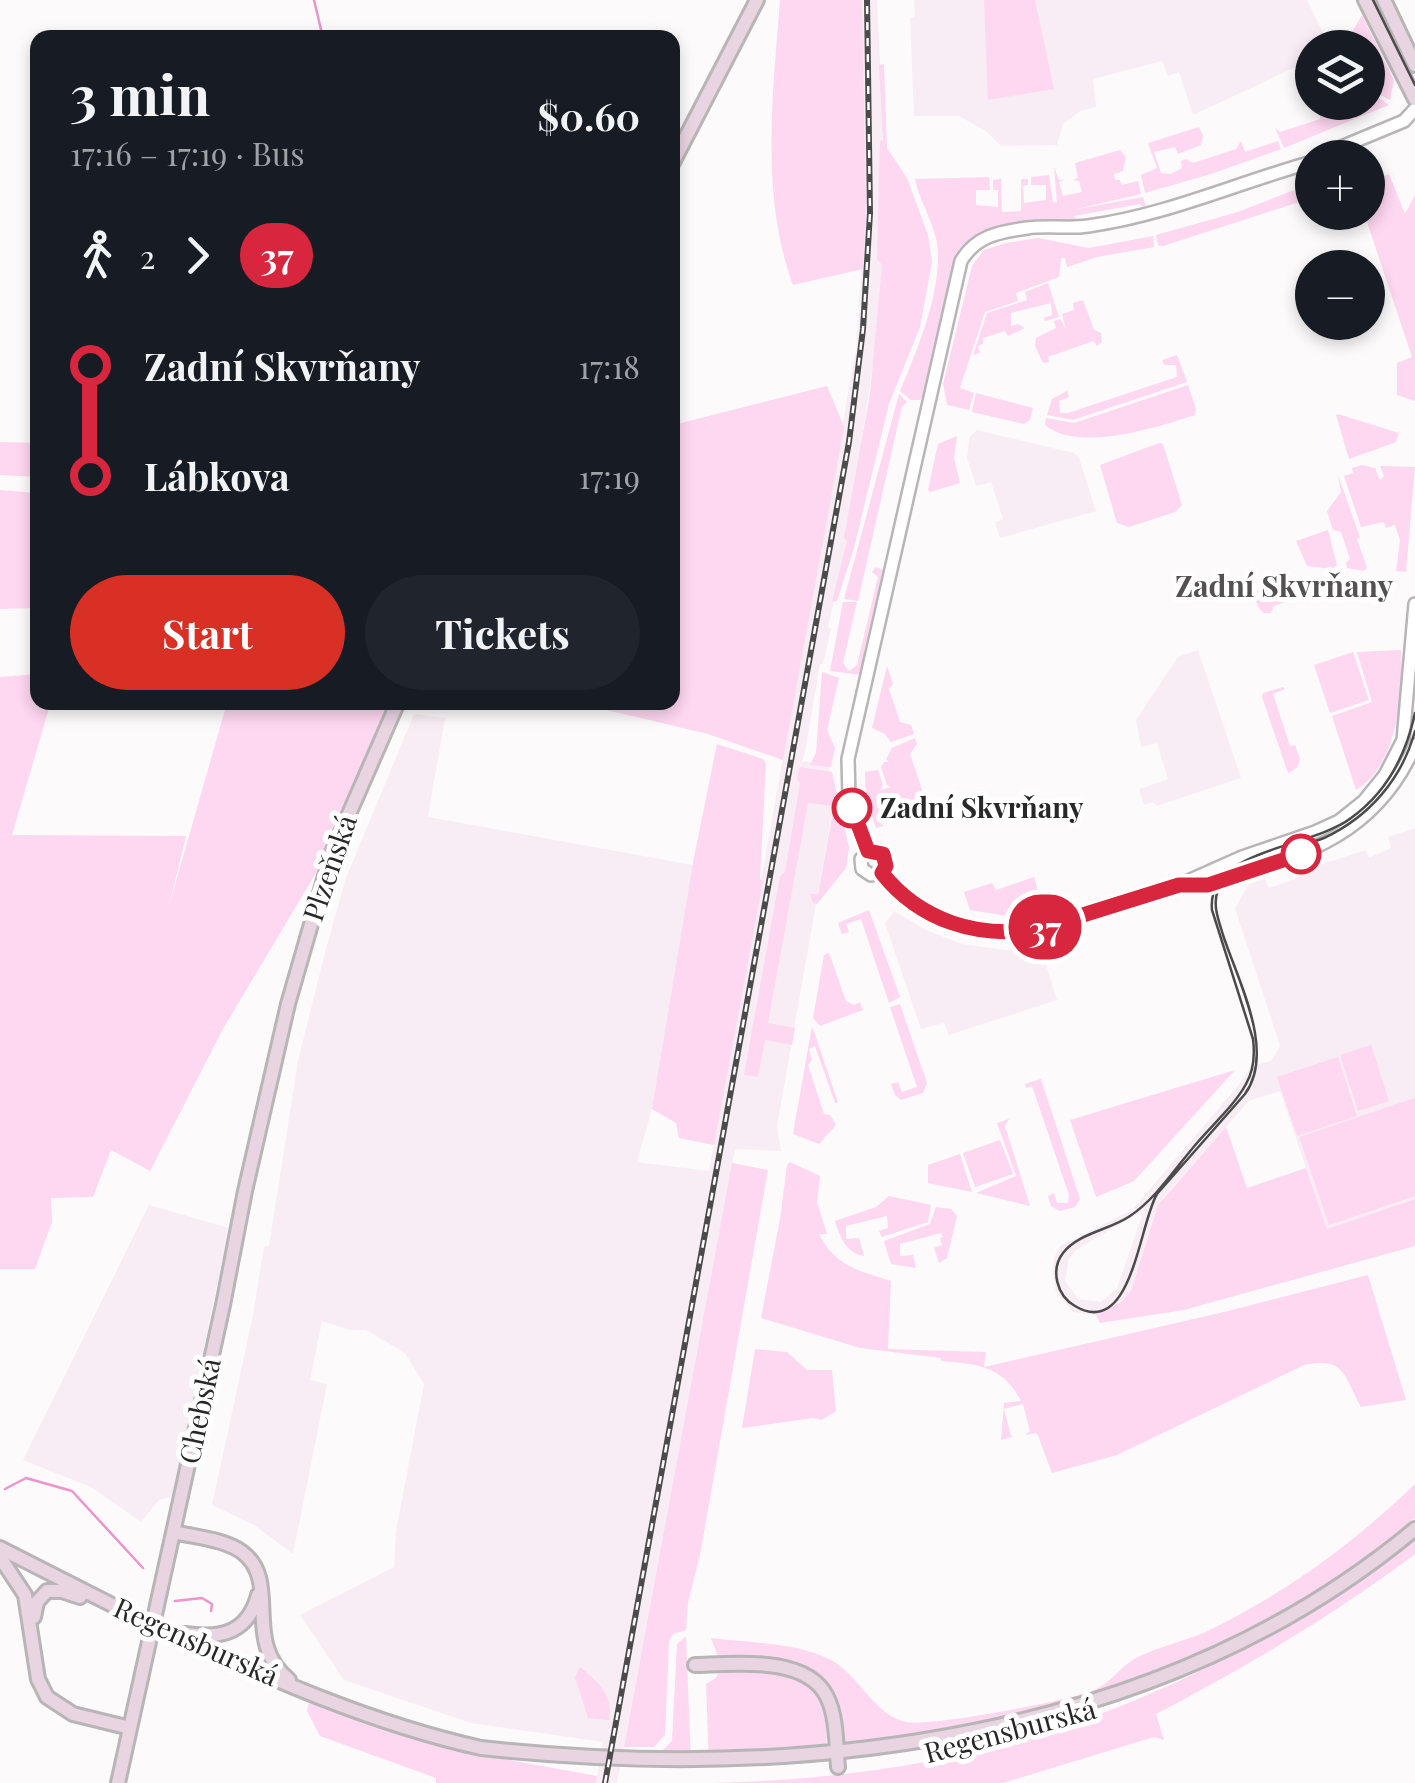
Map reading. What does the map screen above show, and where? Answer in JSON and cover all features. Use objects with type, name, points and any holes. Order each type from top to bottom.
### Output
[{"type":"main road","points":[[680,149],[757,0]]},
{"type":"main road","points":[[1365,0],[1415,99]]},
{"type":"main road","points":[[1384,0],[1415,64]]},
{"type":"main road","name":"Plzeňská","points":[[280,1039],[331,855],[394,710]]},
{"type":"main road","name":"Chebská","points":[[118,1783],[280,1039]]},
{"type":"main road","name":"Regensburská","points":[[944,1751],[1059,1723],[1186,1674],[1305,1608],[1415,1529]]},
{"type":"main road","points":[[174,1532],[243,1552],[257,1572],[267,1652],[285,1678],[313,1693]]},
{"type":"main road","name":"Regensburská","points":[[0,1548],[170,1632],[313,1693],[428,1734],[484,1748],[627,1769],[745,1772]]},
{"type":"main road","points":[[0,1557],[20,1583],[32,1630],[36,1669],[47,1697],[73,1714],[130,1728]]},
{"type":"main road","points":[[190,1638],[228,1634],[244,1624],[257,1598],[257,1572]]},
{"type":"main road","points":[[32,1630],[37,1602],[47,1591],[62,1591],[111,1605]]},
{"type":"main road","points":[[695,1665],[775,1667],[815,1680],[830,1701],[838,1767]]},
{"type":"main road","points":[[818,1769],[856,1765]]},
{"type":"street","points":[[1358,140],[1404,121],[1415,109]]},
{"type":"street","points":[[1375,140],[1415,125]]},
{"type":"street","points":[[868,851],[849,796],[848,759],[961,261],[971,244],[1020,229],[1055,224],[1088,226],[1134,218],[1295,167]]},
{"type":"street","points":[[882,873],[901,894],[930,914],[964,928],[999,933],[1038,929],[1179,885],[1242,857],[1326,828],[1364,801],[1399,752],[1407,724],[1415,604]]},
{"type":"street","points":[[1179,885],[1208,885],[1322,847],[1350,830],[1388,792],[1415,745]]},
{"type":"street","points":[[878,850],[885,857],[882,873],[871,875],[862,869],[861,859],[868,851],[878,850]]},
{"type":"shaded area","points":[[780,0],[862,0],[866,201],[863,269],[793,285],[776,216],[773,180],[772,108]]},
{"type":"shaded area","points":[[862,0],[877,0],[883,127],[877,336],[847,541],[797,778],[803,761],[829,766],[833,807],[777,1126],[781,1151],[735,1149],[617,1783],[596,1783],[603,1742],[471,1723],[344,1680],[300,1615],[394,1567],[396,1531],[424,1384],[405,1353],[366,1330],[350,1330],[322,1321],[310,1380],[327,1384],[293,1554],[254,1525],[212,1505],[264,1246],[269,1246],[298,1061],[327,945],[346,878],[414,714],[445,718],[428,817],[693,865],[652,1109],[637,1162],[709,1171],[856,349],[866,201]]},
{"type":"shaded area","points":[[914,0],[1307,0],[1322,30],[1295,30],[1295,67],[1193,115],[1179,72],[1168,76],[1162,61],[1093,79],[1096,107],[1080,111],[1063,124],[1057,145],[1001,146],[986,131],[959,116],[914,116],[910,18],[915,17]]},
{"type":"shaded area","points":[[984,0],[1035,0],[1054,89],[988,100]]},
{"type":"shaded area","points":[[1362,15],[1369,30],[1353,30]]},
{"type":"shaded area","points":[[1385,62],[1394,80],[1390,100],[1385,97]]},
{"type":"shaded area","points":[[884,64],[887,148],[907,178],[928,235],[932,262],[920,327],[889,404],[854,548],[837,601],[832,602],[847,541],[844,538],[870,394],[882,265],[877,259],[883,140],[879,65]]},
{"type":"shaded area","points":[[1317,120],[1352,120],[1295,140],[1284,148],[1275,128],[1280,132]]},
{"type":"shaded area","points":[[1199,127],[1201,145],[1178,154],[1175,147],[1154,152],[1161,173],[1171,174],[1182,168],[1181,161],[1186,159],[1193,163],[1236,149],[1241,141],[1245,152],[1278,141],[1281,149],[1145,193],[1141,175],[1157,168],[1148,143]]},
{"type":"shaded area","points":[[1120,150],[1126,157],[1123,171],[1114,174],[1115,180],[1122,185],[1138,181],[1141,194],[1072,210],[1143,197],[1147,210],[1140,204],[1074,216],[1079,223],[1019,223],[976,236],[955,266],[924,395],[920,400],[911,400],[900,391],[928,316],[937,275],[936,238],[915,179],[989,177],[990,190],[976,190],[976,205],[998,207],[998,190],[993,190],[993,180],[1001,179],[1002,212],[1021,211],[1021,179],[1028,179],[1028,185],[1023,186],[1024,203],[1046,200],[1046,185],[1031,185],[1031,177],[1049,175],[1053,202],[1057,203],[1054,167],[1059,180],[1065,179],[1059,182],[1063,196],[1082,192],[1079,181],[1073,180],[1078,178],[1075,163]]},
{"type":"shaded area","points":[[1389,174],[1405,214],[1415,195],[1415,401],[1397,395],[1397,363],[1412,357],[1385,276],[1385,250],[1376,250],[1370,230],[1385,230],[1385,175]]},
{"type":"shaded area","points":[[1295,192],[1295,203],[1158,245],[1156,235]]},
{"type":"shaded area","points":[[1153,236],[1154,247],[1097,257],[1067,267],[1065,258],[1061,258],[1059,277],[1016,293],[1018,301],[985,312],[960,388],[974,393],[969,410],[947,405],[943,384],[972,266],[984,250],[1038,238],[1089,248]]},
{"type":"shaded area","points":[[1048,283],[1059,317],[1045,321],[1052,315],[1051,303],[1011,313],[1011,326],[1025,328],[1008,336],[1005,331],[983,338],[983,344],[978,346],[980,353],[973,355],[987,313],[1027,300],[1025,292]]},
{"type":"shaded area","points":[[1083,300],[1102,342],[1097,346],[1093,341],[1048,357],[1049,362],[1043,363],[1035,346],[1036,338],[1056,328],[1054,321],[1060,319],[1066,329],[1062,314],[1074,310],[1073,303]]},
{"type":"shaded area","points":[[1177,355],[1187,382],[1073,420],[1047,415],[1052,399],[1067,391],[1069,397],[1059,401],[1060,413],[1177,377],[1176,365],[1164,365],[1162,360]]},
{"type":"shaded area","points":[[1188,385],[1195,415],[1161,426],[1118,435],[1077,437],[1045,425],[1046,418],[1074,423]]},
{"type":"shaded area","points":[[827,386],[844,427],[783,760],[708,734],[607,710],[680,710],[680,423]]},
{"type":"shaded area","points":[[976,393],[1033,408],[1030,420],[1024,424],[972,412]]},
{"type":"shaded area","points":[[899,394],[907,402],[902,407],[858,601],[844,599]]},
{"type":"shaded area","points":[[1338,414],[1399,433],[1396,442],[1349,459]]},
{"type":"shaded area","points":[[977,430],[1074,453],[1096,511],[1000,538],[995,522],[1003,519],[991,482],[976,486],[967,458],[969,438]]},
{"type":"shaded area","points":[[957,436],[954,458],[960,483],[930,492],[938,444]]},
{"type":"shaded area","points":[[0,442],[30,443],[30,477],[0,475]]},
{"type":"shaded area","points":[[1163,444],[1182,505],[1175,512],[1129,527],[1117,523],[1100,465]]},
{"type":"shaded area","points":[[1362,465],[1375,468],[1380,480],[1384,476],[1380,466],[1415,467],[1406,572],[1396,571],[1400,540],[1395,525],[1386,528],[1384,522],[1361,527],[1344,476]]},
{"type":"shaded area","points":[[1338,475],[1360,537],[1357,539],[1367,568],[1364,571],[1347,568],[1350,559],[1341,532],[1333,530],[1327,511],[1341,492]]},
{"type":"shaded area","points":[[0,490],[30,492],[30,608],[0,609]]},
{"type":"shaded area","points":[[1328,530],[1337,565],[1332,569],[1307,566],[1296,541]]},
{"type":"shaded area","points":[[876,567],[883,570],[862,675],[830,671],[843,602],[857,602],[843,663],[849,671],[857,665],[878,577],[872,572]]},
{"type":"shaded area","points":[[1281,582],[1326,584],[1328,590],[1321,596],[1308,594],[1264,613],[1257,603],[1258,588]]},
{"type":"shaded area","points":[[1198,650],[1241,778],[1157,806],[1153,802],[1144,805],[1139,789],[1168,779],[1157,743],[1141,747],[1136,720],[1178,657]]},
{"type":"shaded area","points":[[1401,650],[1399,707],[1389,747],[1370,779],[1356,790],[1332,716],[1372,702],[1357,652]]},
{"type":"shaded area","points":[[1353,652],[1369,700],[1330,713],[1314,665]]},
{"type":"shaded area","points":[[887,666],[893,684],[889,689],[900,722],[911,725],[914,734],[891,742],[872,728]]},
{"type":"shaded area","points":[[822,672],[839,678],[827,730],[835,748],[831,767],[810,765],[816,753]]},
{"type":"shaded area","points":[[30,675],[30,710],[48,710],[12,835],[186,836],[169,906],[225,710],[388,710],[335,822],[316,873],[224,1027],[150,1171],[111,1150],[93,1197],[51,1198],[52,1222],[35,1269],[0,1269],[0,677]]},
{"type":"shaded area","points":[[1283,687],[1273,694],[1290,746],[1295,745],[1300,759],[1297,768],[1288,773],[1262,697],[1263,693]]},
{"type":"shaded area","points":[[915,738],[917,744],[910,754],[930,813],[919,816],[915,804],[880,815],[883,826],[876,828],[866,798],[865,772],[878,770],[881,790],[891,787],[881,767],[889,762],[886,759],[892,748]]},
{"type":"shaded area","points":[[717,744],[763,759],[766,764],[760,879],[763,881],[714,1145],[679,1138],[676,1123],[652,1109]]},
{"type":"shaded area","points":[[799,767],[832,772],[849,848],[846,868],[817,904],[813,903],[810,894],[818,894],[834,806],[808,803],[768,1023],[795,1028],[792,1045],[765,1040],[758,1077],[744,1075],[780,876],[785,872],[800,783]]},
{"type":"shaded area","points":[[1415,828],[1415,1199],[1327,1229],[1280,1091],[1249,1101],[1163,1198],[1131,1291],[1122,1302],[1096,1315],[1073,1312],[1056,1292],[1054,1258],[1060,1246],[1132,1210],[1251,1066],[1271,1061],[1280,1046],[1235,908],[1249,884],[1265,879],[1269,888],[1300,877],[1298,872],[1366,850],[1369,858],[1391,848],[1388,837]],"holes":[[[1144,1210],[1117,1288],[1101,1302],[1078,1299],[1065,1281],[1069,1259],[1076,1250]]]},
{"type":"shaded area","points":[[1034,877],[1044,911],[1008,916],[970,910],[964,892],[992,883],[996,890]]},
{"type":"shaded area","points":[[869,910],[900,997],[889,1003],[861,919],[846,924],[849,932],[842,934],[838,923]]},
{"type":"shaded area","points":[[894,911],[926,930],[962,944],[1005,950],[1037,948],[1042,952],[1057,1000],[949,1035],[944,1023],[921,1029],[885,923]]},
{"type":"shaded area","points":[[829,953],[846,1001],[854,1005],[860,1002],[863,1010],[820,1026],[813,1018],[824,955]]},
{"type":"shaded area","points":[[900,1004],[927,1083],[923,1093],[901,1100],[891,1084],[898,1082],[902,1092],[917,1087],[890,1007]]},
{"type":"shaded area","points":[[812,1026],[838,1102],[835,1103],[815,1046],[809,1049],[812,1060],[808,1065],[824,1114],[830,1115],[836,1125],[819,1144],[793,1134]]},
{"type":"shaded area","points":[[1371,1045],[1389,1101],[1358,1111],[1340,1055]]},
{"type":"shaded area","points":[[1338,1057],[1357,1116],[1297,1136],[1277,1077]]},
{"type":"shaded area","points":[[1235,1070],[1134,1181],[1096,1197],[1070,1120]]},
{"type":"shaded area","points":[[1041,1079],[1080,1199],[1075,1207],[1060,1211],[1051,1206],[1048,1196],[1054,1193],[1057,1203],[1068,1203],[1069,1195],[1032,1086],[1026,1088],[1025,1084]]},
{"type":"shaded area","points":[[1415,1098],[1415,1196],[1329,1225],[1299,1137]]},
{"type":"shaded area","points":[[1009,1119],[1005,1126],[1030,1206],[976,1193],[1016,1176],[997,1123]]},
{"type":"shaded area","points":[[1226,1127],[1247,1188],[1306,1168],[1327,1229],[1415,1199],[1415,1246],[1184,1310],[1100,1323],[1096,1315],[1121,1302],[1131,1291],[1158,1205]]},
{"type":"shaded area","points":[[1000,1140],[1013,1174],[975,1187],[963,1153]]},
{"type":"shaded area","points":[[960,1154],[972,1192],[928,1183],[928,1165]]},
{"type":"shaded area","points":[[790,1162],[820,1176],[817,1202],[827,1234],[819,1234],[825,1245],[858,1270],[891,1281],[888,1349],[986,1352],[984,1367],[1368,1275],[1406,1400],[1361,1407],[1336,1366],[1304,1365],[1117,1455],[1052,1473],[1037,1433],[1025,1435],[1030,1431],[1023,1404],[1004,1409],[1011,1436],[1015,1436],[1001,1440],[1004,1403],[1021,1401],[998,1374],[941,1358],[860,1348],[761,1318]]},
{"type":"shaded area","points":[[732,1163],[768,1170],[700,1555],[686,1630],[673,1634],[669,1641],[665,1735],[654,1747],[624,1747]]},
{"type":"shaded area","points":[[889,1196],[931,1205],[928,1222],[882,1237],[879,1231],[888,1228],[887,1216],[846,1226],[846,1239],[859,1238],[864,1256],[853,1252],[835,1221],[876,1207]]},
{"type":"shaded area","points":[[149,1205],[229,1228],[173,1496],[159,1500],[141,1522],[91,1487],[23,1460]]},
{"type":"shaded area","points":[[936,1207],[951,1209],[957,1216],[947,1258],[939,1263],[934,1248],[942,1245],[941,1233],[900,1244],[900,1256],[913,1255],[916,1268],[891,1264],[884,1241],[930,1224]]},
{"type":"shaded area","points":[[755,1349],[787,1352],[807,1370],[832,1370],[836,1411],[822,1420],[742,1428]]},
{"type":"shaded area","points":[[1415,1484],[1415,1518],[1335,1581],[1184,1664],[1001,1730],[861,1755],[843,1739],[833,1698],[817,1673],[801,1664],[718,1657],[711,1638],[788,1646],[831,1660],[885,1711],[906,1722],[969,1717],[1055,1701],[1098,1688],[1134,1659],[1203,1633],[1267,1599],[1344,1546]]},
{"type":"shaded area","points":[[1415,1536],[1415,1554],[1353,1598],[1256,1659],[1156,1714],[1164,1740],[1154,1737],[1003,1783],[710,1783],[811,1778],[906,1765],[997,1746],[1084,1720],[1168,1686],[1251,1644],[1333,1594]]},
{"type":"shaded area","points":[[686,1636],[691,1764],[660,1753],[672,1741],[677,1644]]},
{"type":"shaded area","points":[[580,1667],[606,1696],[609,1720],[588,1718],[575,1677]]},
{"type":"shaded area","points":[[735,1671],[791,1676],[813,1689],[825,1714],[824,1753],[805,1762],[709,1764],[706,1684],[717,1674]]},
{"type":"shaded area","points":[[309,1702],[448,1749],[597,1776],[596,1783],[436,1783],[436,1778],[320,1736],[307,1711]]},
{"type":"waterway","points":[[314,0],[321,30]]},
{"type":"waterway","points":[[5,1489],[26,1478],[72,1491],[143,1568]]},
{"type":"waterway","points":[[175,1601],[202,1598],[212,1604],[211,1611]]},
{"type":"tram line","points":[[1373,0],[1415,85]]},
{"type":"tram line","points":[[1415,713],[1393,772],[1363,808],[1333,828],[1243,862],[1225,874],[1215,890],[1212,910],[1253,1039],[1251,1073],[1236,1100],[1148,1201],[1122,1221],[1077,1241],[1063,1253],[1057,1267],[1057,1282],[1075,1306],[1094,1312],[1109,1307],[1121,1293],[1157,1194],[1245,1094],[1254,1077],[1256,1037],[1218,919],[1218,890],[1235,870],[1264,856],[1324,838],[1369,808],[1402,765],[1415,731]]},
{"type":"railway","points":[[605,1783],[849,442],[863,329],[870,213],[867,0]]},
{"type":"bus line","name":"37","points":[[852,808],[868,851],[883,854],[886,868],[882,873],[901,894],[946,922],[999,933],[1038,929],[1179,885],[1208,885],[1301,854]]},
{"type":"place","name":"Zadní Skvrňany","points":[[852,808]]},
{"type":"district","name":"Zadní Skvrňany","points":[[1284,587]]}]
